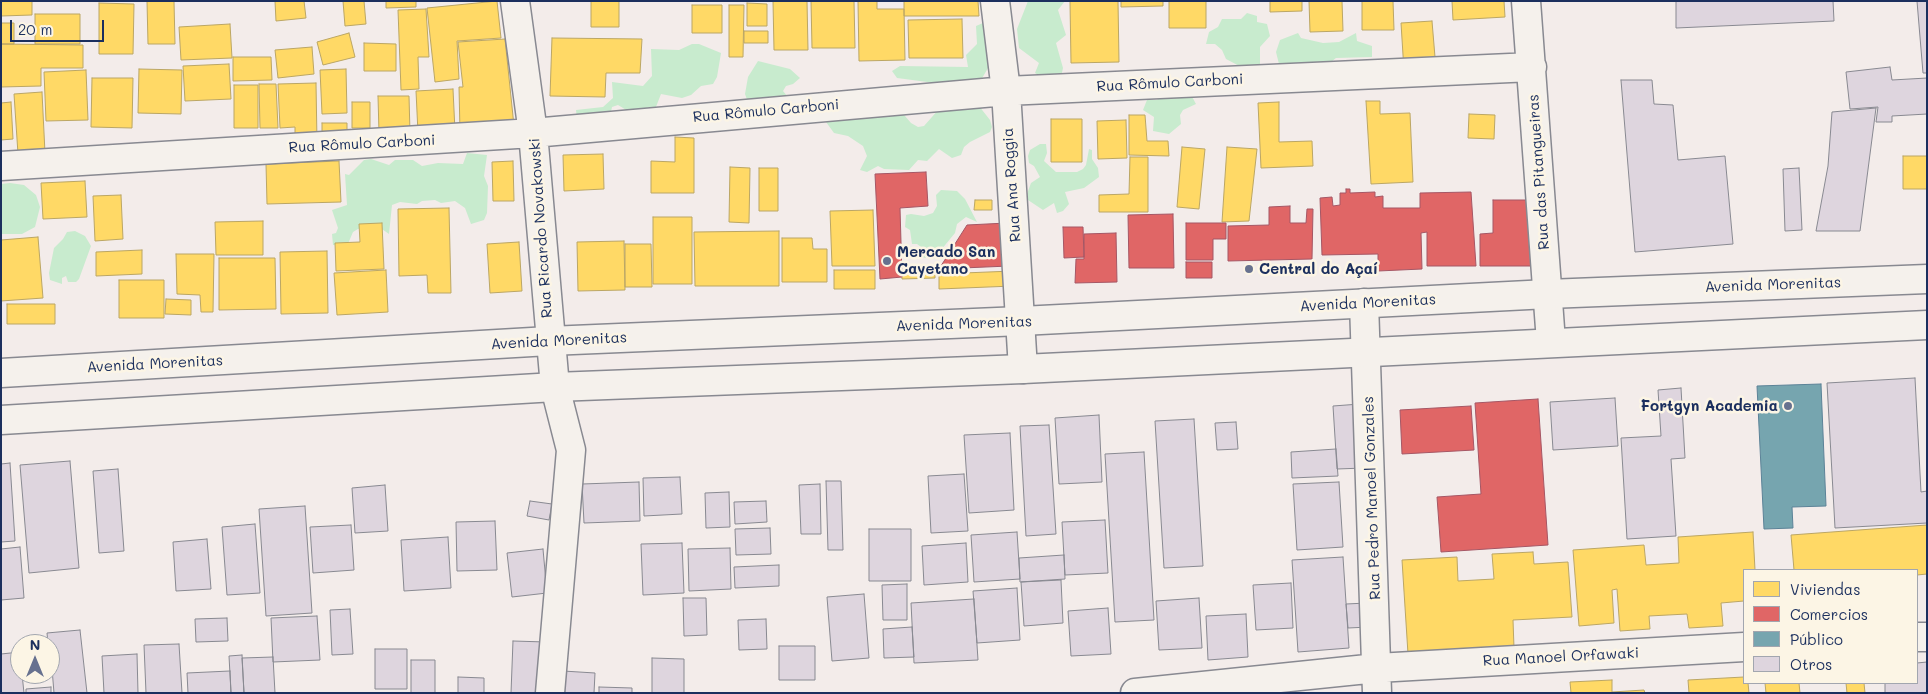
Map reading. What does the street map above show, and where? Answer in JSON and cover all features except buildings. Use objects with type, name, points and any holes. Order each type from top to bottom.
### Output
[{"type":"street","name":"Rua Ricardo Novakowski","points":[[515,1],[533,133],[549,341],[555,387],[572,450],[550,693]]},
{"type":"street","name":"Rua Ana Roggia","points":[[995,1],[1006,91],[1023,369]]},
{"type":"street","name":"Rua das Pitangueiras","points":[[1526,1],[1551,342]]},
{"type":"street","name":"Rua Rômulo Carboni","points":[[1,166],[533,133],[1006,91],[1532,67]]},
{"type":"street","name":"Avenida Morenitas","points":[[1,373],[549,341],[1021,322],[1548,294],[1927,279]]},
{"type":"street","name":"Rua Pedro Manoel Gonzales","points":[[1364,303],[1377,680]]},
{"type":"street","points":[[1,420],[555,387],[1023,369],[1551,342],[1927,326]]},
{"type":"street","name":"Rua Manoel Orfawaki","points":[[1135,693],[1377,680],[1743,647]]},
{"type":"green space","points":[[1028,1],[1065,1],[1058,10],[1066,35],[1056,43],[1063,68],[1061,77],[1050,82],[1035,73],[1039,63],[1019,48],[1017,29]]},
{"type":"green space","points":[[984,12],[990,56],[988,68],[981,80],[935,83],[897,78],[892,71],[900,66],[968,67],[966,55],[977,44],[976,26],[983,23]]},
{"type":"green space","points":[[1247,13],[1257,16],[1257,22],[1267,24],[1270,36],[1260,47],[1260,65],[1247,70],[1226,59],[1222,50],[1215,44],[1206,44],[1209,32],[1218,27],[1222,19],[1241,19]]},
{"type":"green space","points":[[1298,33],[1301,38],[1323,43],[1339,42],[1356,33],[1357,41],[1372,46],[1372,57],[1336,58],[1327,65],[1291,71],[1279,64],[1276,52],[1280,40]]},
{"type":"green space","points":[[692,44],[699,44],[721,53],[717,77],[713,84],[701,86],[691,95],[682,98],[661,94],[654,112],[633,114],[618,105],[612,107],[611,112],[577,119],[576,110],[603,107],[613,98],[612,82],[643,86],[652,76],[651,49],[679,50]]},
{"type":"green space","points":[[758,61],[790,69],[800,78],[793,84],[786,86],[783,91],[788,97],[749,105],[745,94],[748,77]]},
{"type":"green space","points":[[1189,91],[1196,104],[1183,110],[1180,115],[1181,124],[1169,134],[1153,131],[1154,117],[1143,110],[1147,100],[1157,100],[1162,95]]},
{"type":"green space","points":[[979,106],[990,120],[992,127],[990,132],[970,142],[964,147],[961,155],[952,158],[939,149],[927,161],[918,160],[909,170],[884,169],[878,166],[867,172],[860,170],[867,156],[863,146],[848,136],[834,133],[826,122],[826,116],[899,109],[911,123],[918,127],[924,126],[939,109],[948,111],[955,108]]},
{"type":"green space","points":[[1040,144],[1046,144],[1047,153],[1044,161],[1056,172],[1077,172],[1083,169],[1086,165],[1089,149],[1092,150],[1092,159],[1098,168],[1099,177],[1084,188],[1065,192],[1069,204],[1063,211],[1057,213],[1054,203],[1043,210],[1028,200],[1027,194],[1031,183],[1040,177],[1034,166],[1029,163],[1028,156],[1030,150]]},
{"type":"green space","points":[[467,153],[487,155],[484,176],[488,186],[487,213],[484,220],[471,224],[465,208],[455,201],[441,203],[435,200],[422,201],[417,204],[400,202],[392,205],[389,234],[379,227],[358,229],[353,232],[347,246],[333,245],[332,234],[336,233],[338,228],[332,210],[347,205],[345,174],[349,175],[364,160],[371,159],[389,165],[395,160],[413,160],[422,166],[438,163],[463,164]]},
{"type":"green space","points":[[1,184],[24,185],[36,195],[40,207],[35,227],[22,234],[1,234]]},
{"type":"green space","points":[[941,190],[957,191],[965,199],[977,222],[966,217],[957,224],[955,233],[941,250],[941,256],[933,259],[919,257],[918,254],[921,247],[917,244],[912,244],[910,230],[905,227],[906,215],[924,216],[933,213],[937,206],[936,195]]},
{"type":"green space","points":[[75,231],[85,236],[91,246],[79,279],[76,282],[68,282],[66,276],[62,278],[62,284],[50,280],[49,273],[54,248],[67,232]]},
{"type":"place","name":"Mercado San Cayetano","points":[[887,261]]},
{"type":"place","name":"Central do Açaí","points":[[1249,269]]},
{"type":"place","name":"Fortgyn Academia","points":[[1788,406]]}]
